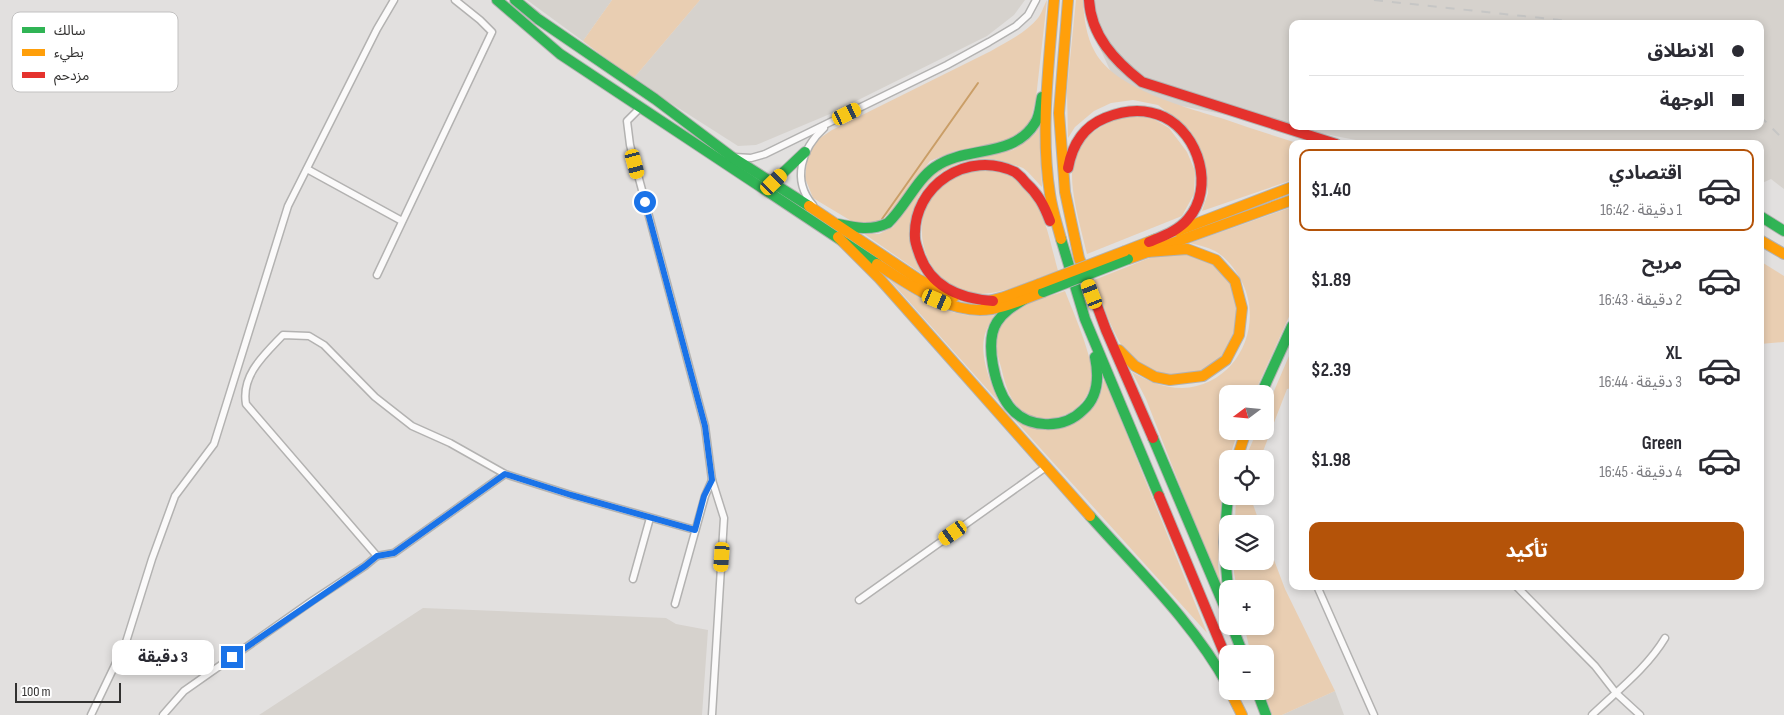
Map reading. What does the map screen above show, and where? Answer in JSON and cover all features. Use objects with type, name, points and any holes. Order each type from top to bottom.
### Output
[{"type":"main road","points":[[497,0],[560,54],[914,288],[949,305],[970,310],[983,311],[1007,306],[1026,298]]},
{"type":"main road","points":[[515,0],[538,19],[655,100],[732,157],[817,210],[918,279],[942,292],[970,302],[993,301],[1041,288],[1148,247],[1289,201]]},
{"type":"main road","points":[[1054,0],[1046,123],[1050,195],[1067,265]]},
{"type":"main road","points":[[1068,0],[1059,113],[1065,192],[1079,258],[1106,330],[1219,593]]},
{"type":"main road","points":[[1089,0],[1096,29],[1107,51],[1123,68],[1142,82],[1289,129]]},
{"type":"main road","points":[[838,224],[858,229],[874,229],[883,226],[894,218],[934,166],[951,158],[1009,147],[1024,137],[1036,122],[1048,76]]},
{"type":"main road","points":[[1065,192],[1069,157],[1082,134],[1094,124],[1119,112],[1131,110],[1158,114],[1169,120],[1189,137],[1196,151],[1200,165],[1201,194],[1196,206],[1184,224],[1148,247]]},
{"type":"main road","points":[[1292,130],[1323,140]]},
{"type":"main road","points":[[765,191],[805,152]]},
{"type":"main road","points":[[993,301],[965,297],[950,292],[941,286],[926,270],[917,251],[915,230],[920,205],[928,191],[952,171],[966,166],[982,164],[1003,167],[1021,177],[1042,200],[1085,319],[1221,645]]},
{"type":"main road","points":[[1148,247],[1289,189]]},
{"type":"main road","points":[[1764,218],[1784,231]]},
{"type":"main road","points":[[838,237],[879,278],[1195,634],[1219,669]]},
{"type":"main road","points":[[1764,242],[1784,254]]},
{"type":"main road","points":[[1106,330],[1128,361],[1146,373],[1167,380],[1187,380],[1209,373],[1225,361],[1236,344],[1243,325],[1243,305],[1237,285],[1224,267],[1207,254],[1186,247],[1148,247]]},
{"type":"main road","points":[[1041,288],[1011,307],[1000,318],[990,339],[990,354],[1005,400],[1021,417],[1035,423],[1050,425],[1065,422],[1079,415],[1094,396],[1098,372],[1085,319]]},
{"type":"main road","points":[[1265,385],[1289,333]]},
{"type":"main road","points":[[1227,505],[1224,531],[1224,557],[1227,580]]},
{"type":"main road","points":[[1234,700],[1242,715]]},
{"type":"main road","points":[[1243,700],[1247,715]]},
{"type":"main road","points":[[1260,700],[1266,715]]},
{"type":"street","points":[[92,715],[126,642],[152,559],[175,496],[214,444],[288,206],[377,29],[394,0]]},
{"type":"street","points":[[377,275],[492,32],[455,0]]},
{"type":"street","points":[[732,157],[751,158],[765,154],[989,42],[1016,26],[1028,15],[1036,0]]},
{"type":"street","points":[[641,107],[627,121],[630,145],[705,426],[712,480],[724,518],[712,715]]},
{"type":"street","points":[[817,210],[809,200],[801,176],[805,152],[813,137],[830,122]]},
{"type":"street","points":[[307,169],[402,221]]},
{"type":"street","points":[[377,556],[246,404],[245,394],[254,367],[283,335],[309,336],[324,345],[375,397],[412,426],[450,443],[505,474],[695,530]]},
{"type":"street","points":[[859,600],[1046,467]]},
{"type":"street","points":[[163,715],[184,691],[377,556],[394,553],[505,474]]},
{"type":"street","points":[[675,604],[704,496],[712,480]]},
{"type":"street","points":[[633,579],[650,518]]},
{"type":"street","points":[[1319,590],[1374,715]]},
{"type":"street","points":[[1520,590],[1640,715]]},
{"type":"street","points":[[1592,715],[1647,661],[1665,638]]},
{"type":"shaded area","points":[[527,0],[612,0],[583,41]]},
{"type":"shaded area","points":[[612,0],[700,0],[633,79],[583,41]]},
{"type":"shaded area","points":[[700,0],[1025,0],[1014,15],[987,36],[830,114],[756,145],[738,146],[633,79]]},
{"type":"shaded area","points":[[1047,0],[1036,98],[1030,123],[1021,136],[1005,142],[955,151],[930,161],[890,213],[874,224],[853,222],[813,198],[805,178],[807,158],[814,142],[832,130],[1016,37],[1038,18]]},
{"type":"shaded area","points":[[1076,0],[1083,0],[1089,40],[1105,65],[1118,76],[1152,95],[1289,140],[1289,181],[1202,211],[1208,193],[1202,161],[1190,130],[1158,105],[1133,100],[1111,103],[1094,111],[1075,127],[1068,138],[1067,90]]},
{"type":"shaded area","points":[[1089,0],[1784,0],[1784,189],[1771,179],[1764,182],[1764,140],[1356,140],[1304,130],[1764,130],[1764,20],[1289,20],[1289,127],[1161,102],[1114,79],[1087,20]]},
{"type":"shaded area","points":[[1125,114],[1145,114],[1169,128],[1187,152],[1195,171],[1194,194],[1182,216],[1087,254],[1072,182],[1072,167],[1075,154],[1080,144],[1090,135]]},
{"type":"shaded area","points":[[1039,124],[1042,187],[1023,168],[995,160],[982,159],[970,160],[947,169],[927,185],[916,203],[912,239],[913,252],[922,274],[863,233],[879,234],[893,227],[937,168],[954,161],[1013,150],[1036,133]]},
{"type":"shaded area","points":[[981,170],[1000,172],[1014,178],[1025,187],[1041,212],[1058,271],[1011,288],[982,294],[962,291],[946,282],[933,268],[925,252],[922,233],[924,215],[931,198],[949,180],[962,174]]},
{"type":"shaded area","points":[[1289,208],[1289,317],[1258,385],[1219,385],[1219,440],[1235,440],[1232,450],[1219,450],[1219,505],[1221,505],[1219,515],[1219,585],[1146,399],[1132,372],[1168,387],[1182,388],[1201,385],[1217,377],[1230,366],[1240,352],[1247,335],[1250,318],[1248,300],[1242,282],[1234,269],[1219,254],[1206,247],[1190,243]]},
{"type":"shaded area","points":[[1170,254],[1193,256],[1217,268],[1231,285],[1237,305],[1237,327],[1229,346],[1216,362],[1196,373],[1166,374],[1155,371],[1134,360],[1118,340],[1094,280],[1152,257]]},
{"type":"shaded area","points":[[1764,264],[1784,276],[1784,342],[1764,344]]},
{"type":"shaded area","points":[[888,278],[938,307],[965,315],[994,315],[985,334],[983,351],[986,368],[998,401]]},
{"type":"shaded area","points":[[1065,291],[1088,354],[1092,378],[1088,393],[1075,409],[1059,417],[1043,419],[1027,414],[1020,409],[1009,394],[998,355],[997,333],[1004,321],[1016,310],[1036,300]]},
{"type":"shaded area","points":[[1289,356],[1289,389],[1287,389],[1274,423],[1274,391]]},
{"type":"shaded area","points":[[1104,378],[1207,633],[1014,419],[1040,430],[1050,430],[1059,427],[1083,415],[1094,406],[1100,395]]},
{"type":"shaded area","points":[[1253,440],[1267,440],[1263,450],[1249,450]]},
{"type":"shaded area","points":[[1236,505],[1253,505],[1257,515],[1235,515]]},
{"type":"shaded area","points":[[1274,560],[1285,589],[1335,691],[1282,715],[1272,715],[1267,700],[1274,700],[1274,645],[1249,645],[1246,635],[1274,635],[1274,580],[1235,580],[1234,570],[1274,570]]},
{"type":"shaded area","points":[[423,608],[666,618],[676,624],[708,630],[702,715],[259,715]]},
{"type":"shaded area","points":[[1335,691],[1344,715],[1282,715]]},
{"type":"waterway","points":[[882,219],[978,83]]},
{"type":"railway","points":[[1374,0],[1560,20]]},
{"type":"railway","points":[[1764,120],[1784,140]]},
{"type":"traffic: fast","points":[[497,0],[560,54],[877,264]]},
{"type":"traffic: fast","points":[[515,0],[538,19],[655,99],[732,157],[809,206]]},
{"type":"traffic: fast","points":[[838,224],[857,228],[869,228],[888,223],[922,179],[935,167],[947,160],[1002,147],[1026,134],[1037,120],[1042,97]]},
{"type":"traffic: fast","points":[[769,186],[805,152]]},
{"type":"traffic: fast","points":[[1764,218],[1784,231]]},
{"type":"traffic: fast","points":[[1061,239],[1085,319],[1159,496]]},
{"type":"traffic: fast","points":[[1043,292],[1128,259]]},
{"type":"traffic: fast","points":[[1026,298],[1010,308],[1000,318],[993,331],[991,341],[993,365],[999,388],[1009,406],[1017,414],[1035,423],[1045,424],[1056,424],[1075,417],[1088,404],[1095,392],[1097,378],[1095,357]]},
{"type":"traffic: fast","points":[[1265,385],[1289,333]]},
{"type":"traffic: fast","points":[[1153,438],[1219,594]]},
{"type":"traffic: fast","points":[[1227,505],[1224,542],[1227,580]]},
{"type":"traffic: fast","points":[[1090,516],[1182,618],[1219,671]]},
{"type":"traffic: fast","points":[[1236,635],[1239,645]]},
{"type":"traffic: fast","points":[[1260,700],[1266,715]]},
{"type":"traffic: slow","points":[[1054,0],[1046,97],[1046,146],[1051,200],[1061,239]]},
{"type":"traffic: slow","points":[[1068,0],[1059,113],[1065,192],[1079,258],[1089,284]]},
{"type":"traffic: slow","points":[[1177,231],[1289,188]]},
{"type":"traffic: slow","points":[[1128,259],[1289,201]]},
{"type":"traffic: slow","points":[[809,206],[918,279],[954,297]]},
{"type":"traffic: slow","points":[[838,237],[879,278],[1090,516]]},
{"type":"traffic: slow","points":[[1125,251],[1156,239]]},
{"type":"traffic: slow","points":[[1764,242],[1784,254]]},
{"type":"traffic: slow","points":[[1119,350],[1135,366],[1155,377],[1170,380],[1203,376],[1226,360],[1239,335],[1242,308],[1235,281],[1216,260],[1187,249],[1147,252]]},
{"type":"traffic: slow","points":[[1039,284],[1125,251]]},
{"type":"traffic: slow","points":[[877,264],[931,297],[961,308],[976,310],[999,308],[1043,292]]},
{"type":"traffic: slow","points":[[985,302],[1039,284]]},
{"type":"traffic: slow","points":[[1240,450],[1243,440]]},
{"type":"traffic: slow","points":[[1234,700],[1242,715]]},
{"type":"traffic: jam","points":[[1089,0],[1094,25],[1106,47],[1142,82],[1289,129]]},
{"type":"traffic: jam","points":[[1068,168],[1072,152],[1080,138],[1090,127],[1105,118],[1120,113],[1142,111],[1157,114],[1176,125],[1194,149],[1202,178],[1201,192],[1196,206],[1188,219],[1180,227],[1149,242]]},
{"type":"traffic: jam","points":[[1292,130],[1323,140]]},
{"type":"traffic: jam","points":[[993,301],[970,298],[949,290],[940,284],[925,267],[915,238],[917,219],[923,202],[933,188],[947,176],[962,169],[980,165],[997,166],[1015,172],[1034,191],[1050,221]]},
{"type":"traffic: jam","points":[[1089,284],[1106,330],[1153,438]]},
{"type":"traffic: jam","points":[[1159,496],[1221,645]]},
{"type":"route","points":[[232,657],[377,556],[394,553],[505,474],[695,530],[704,496],[712,480],[705,426],[645,202]]}]
